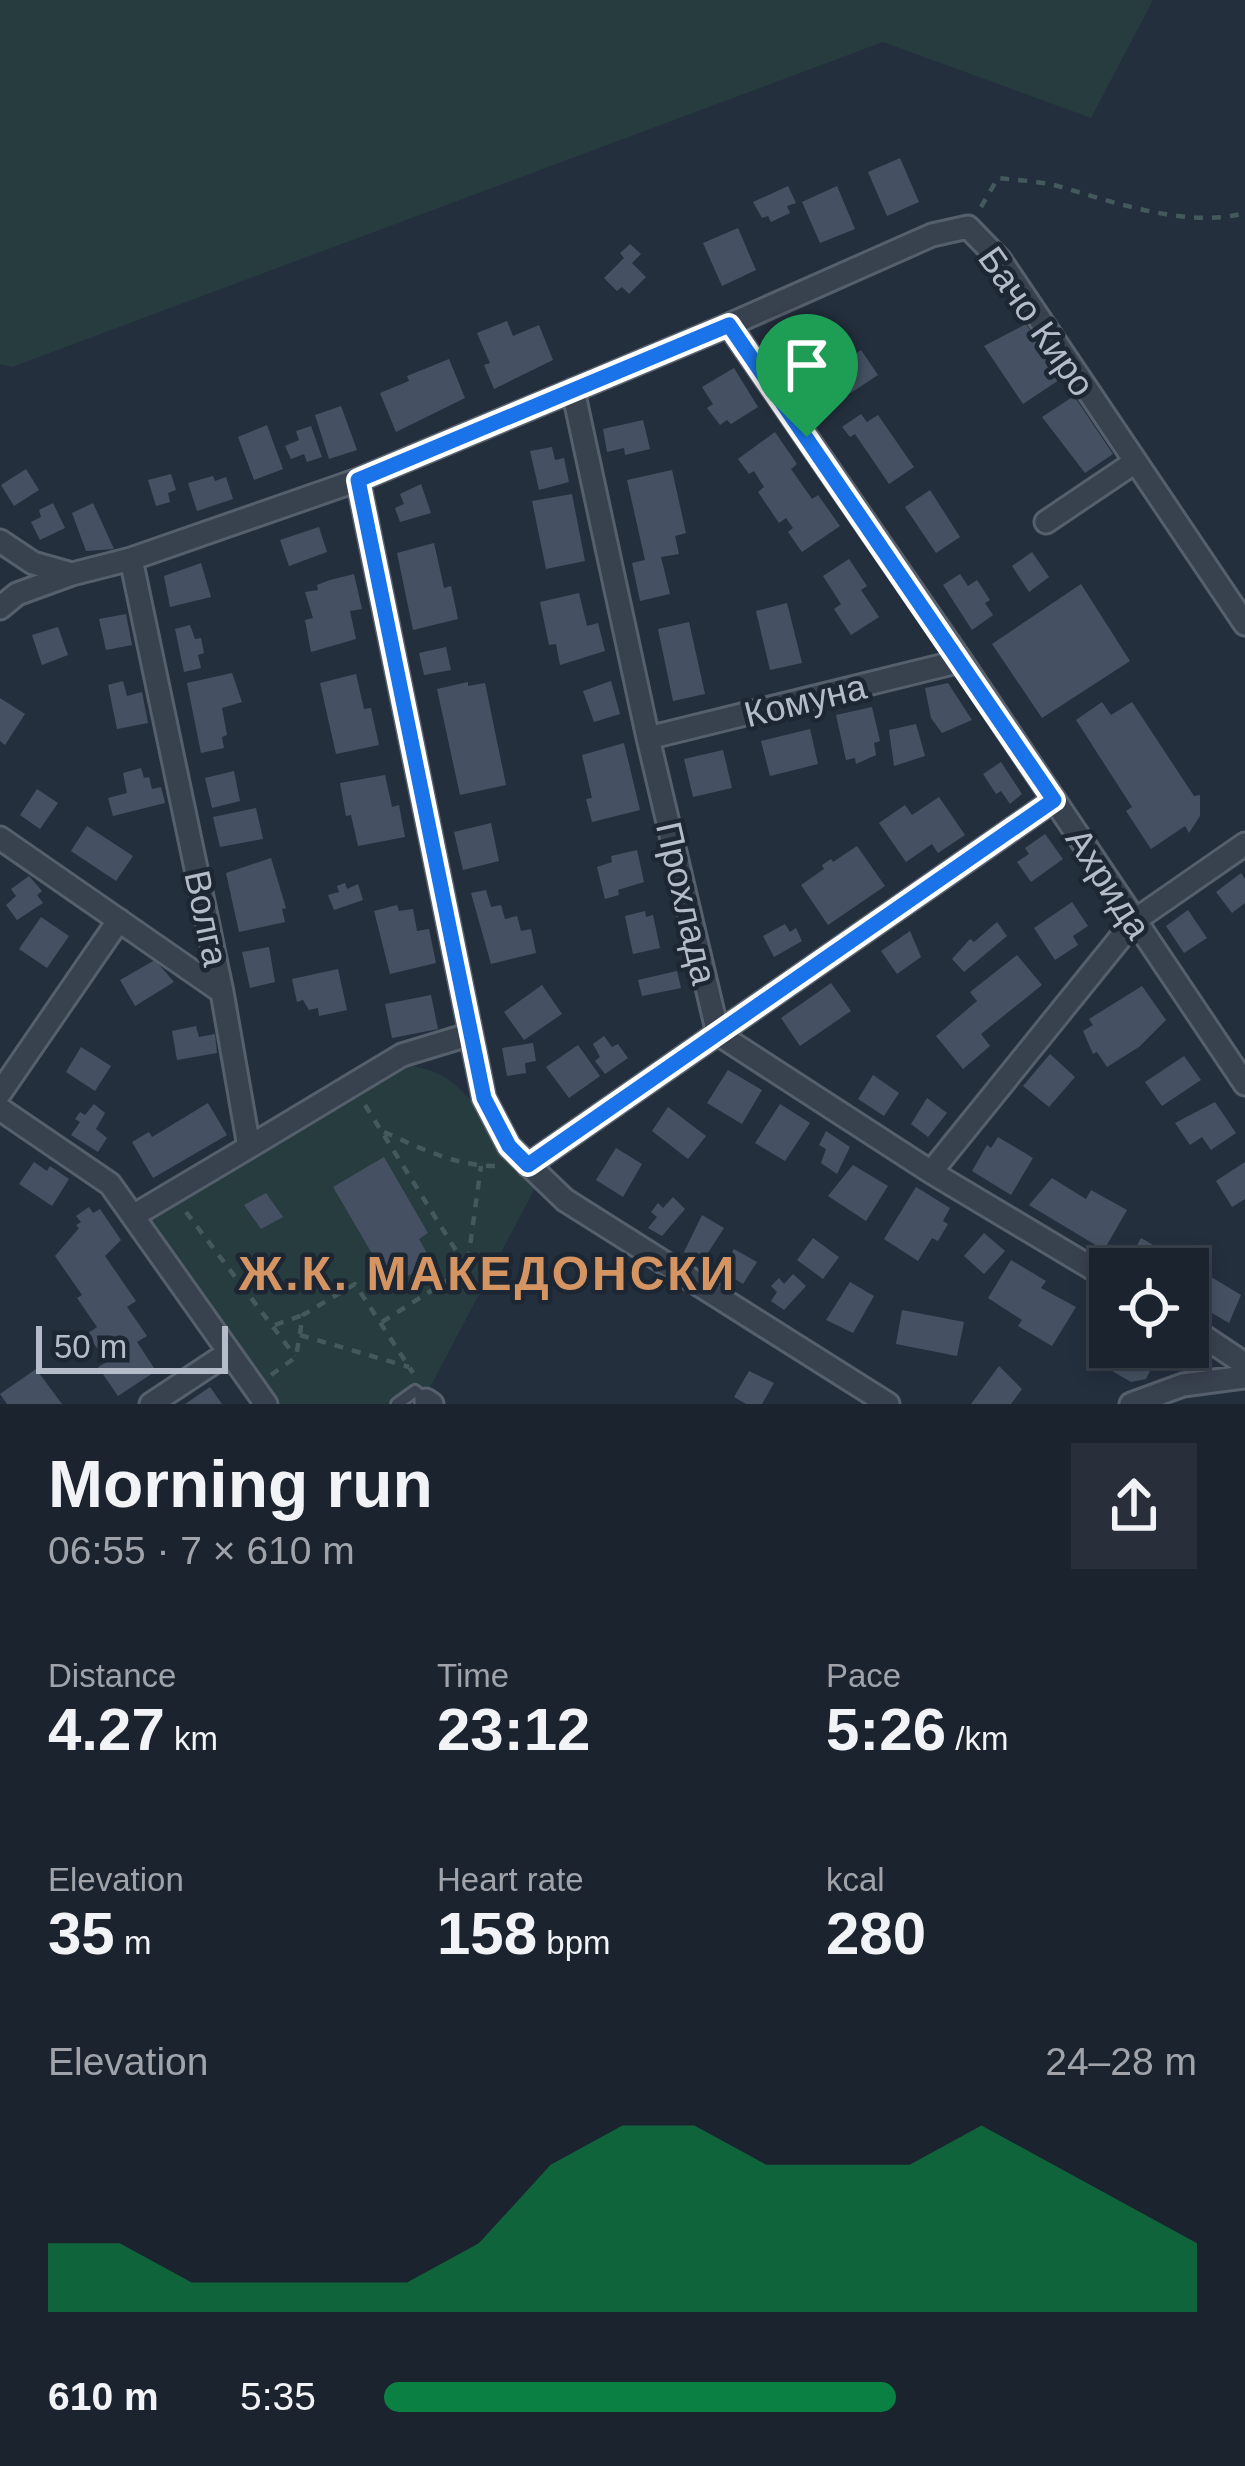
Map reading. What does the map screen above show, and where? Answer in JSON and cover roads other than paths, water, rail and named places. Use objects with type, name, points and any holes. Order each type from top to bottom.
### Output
[{"type":"street","name":"Бачо Киро","points":[[0,608],[17,594],[72,574],[131,559],[358,480],[932,236],[968,227],[1000,260],[1245,624]]},
{"type":"street","name":"Ахрида","points":[[729,325],[1245,1084]]},
{"type":"street","name":"Прохлада","points":[[573,390],[718,1034],[1089,1267]]},
{"type":"street","points":[[1046,522],[1135,462]]},
{"type":"street","points":[[358,480],[484,1098],[509,1146],[565,1200],[888,1404]]},
{"type":"street","points":[[0,542],[33,563],[72,574]]},
{"type":"street","name":"Волга","points":[[131,559],[223,992],[249,1147]]},
{"type":"street","name":"Комуна","points":[[648,739],[961,661]]},
{"type":"street","points":[[528,1165],[1054,800]]},
{"type":"street","points":[[0,838],[223,992]]},
{"type":"street","points":[[931,1172],[1134,921],[1245,844]]},
{"type":"street","points":[[0,1094],[118,920]]},
{"type":"street","points":[[133,1216],[402,1055],[471,1034]]},
{"type":"street","points":[[0,1109],[110,1184],[266,1404]]},
{"type":"street","points":[[1209,1340],[1245,1364]]},
{"type":"street","points":[[151,1404],[228,1353]]},
{"type":"street","points":[[1131,1404],[1183,1385],[1245,1377]]},
{"type":"street","points":[[1166,1404],[1183,1385]]},
{"type":"lane","points":[[397,1404],[415,1391],[429,1402]]},
{"type":"district","name":"Ж.К. МАКЕДОНСКИ","points":[[488,1273]]}]
